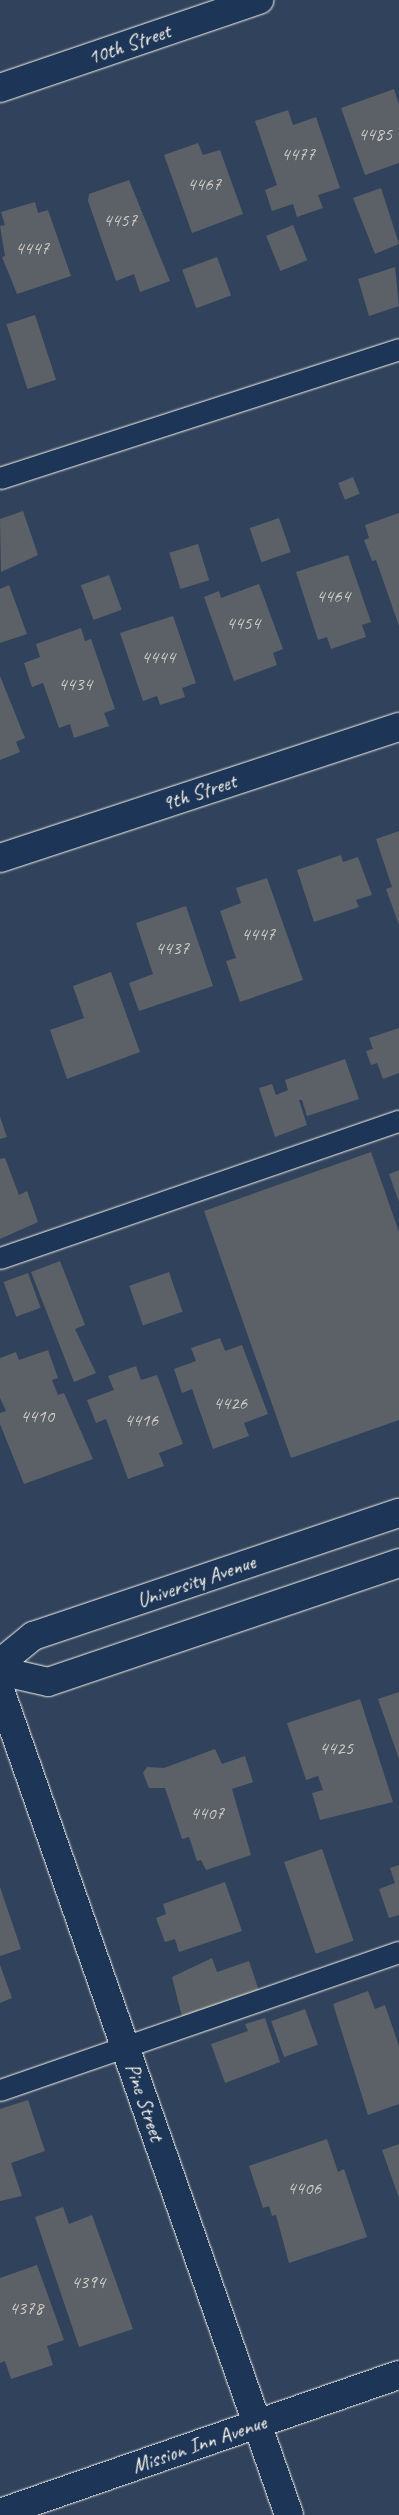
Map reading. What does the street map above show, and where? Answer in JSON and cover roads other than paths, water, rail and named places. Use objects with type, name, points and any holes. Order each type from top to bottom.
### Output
[{"type":"street","name":"10th Street","points":[[0,88],[259,0]]},
{"type":"street","name":"9th Street","points":[[0,858],[399,727]]},
{"type":"street","name":"University Avenue","points":[[0,1663],[33,1636],[399,1512]]},
{"type":"street","points":[[0,1671],[48,1682],[399,1562]]},
{"type":"street","name":"Pine Street","points":[[0,1690],[289,2515]]},
{"type":"street","name":"Mission Inn Avenue","points":[[0,2513],[399,2375]]},
{"type":"lane","points":[[0,478],[399,349]]},
{"type":"lane","points":[[0,1258],[399,1121]]},
{"type":"lane","points":[[0,2090],[399,1952]]}]
